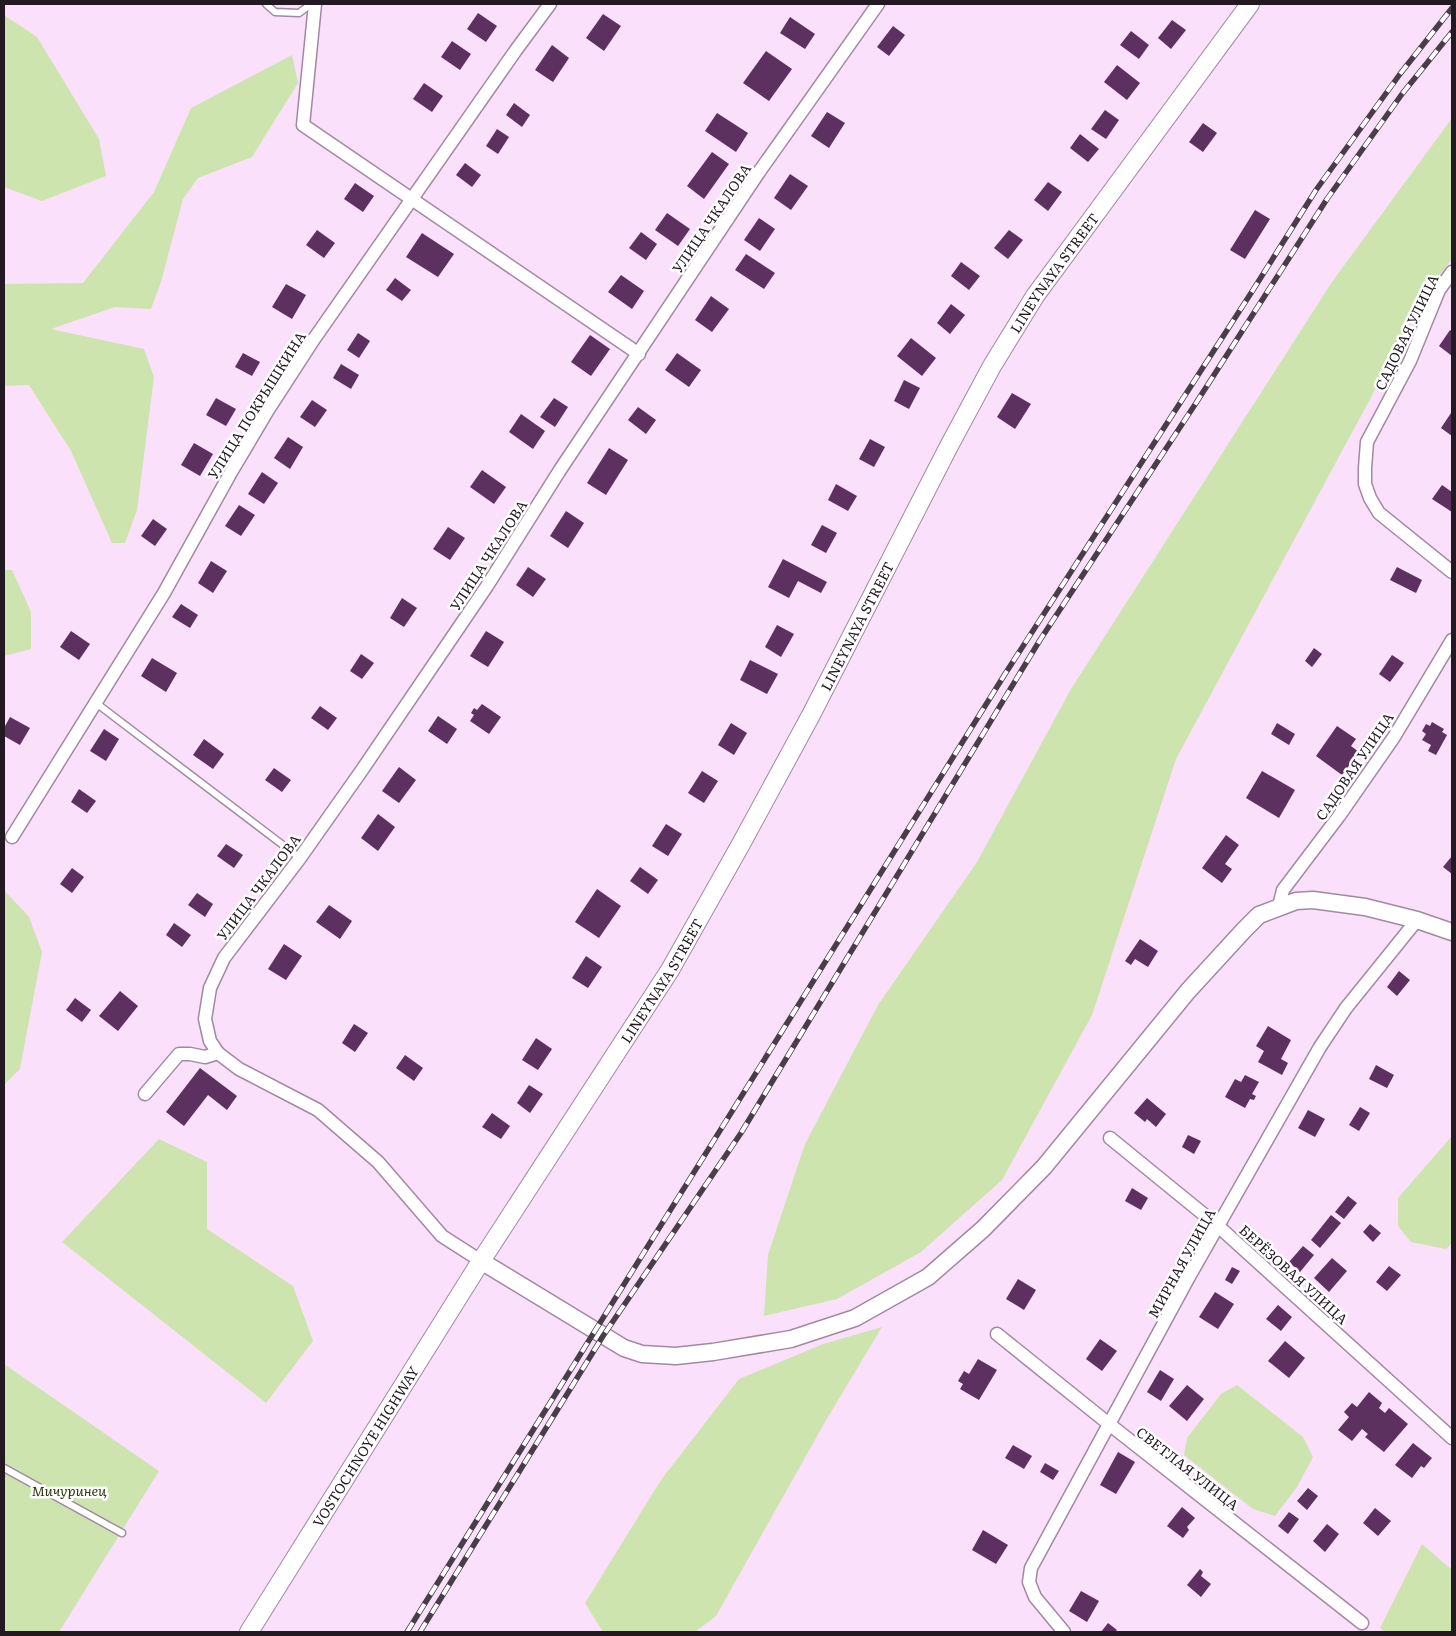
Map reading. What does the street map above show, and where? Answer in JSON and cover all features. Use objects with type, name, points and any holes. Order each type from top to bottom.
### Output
[{"type":"main road","name":"LINEYNAYA STREET","points":[[481,1261],[670,970],[811,716],[992,366],[1035,296],[1250,4]]},
{"type":"main road","name":"VOSTOCHNOYE HIGHWAY","points":[[249,1632],[481,1261]]},
{"type":"street","points":[[315,4],[303,125],[639,354]]},
{"type":"street","name":"УЛИЦА ПОКРЫШКИНА","points":[[12,837],[164,593],[268,410],[314,339],[550,4]]},
{"type":"street","name":"УЛИЦА ЧКАЛОВА","points":[[218,1053],[210,1041],[205,1019],[210,988],[224,958],[300,858],[482,594],[560,470],[759,172],[878,4]]},
{"type":"street","name":"САДОВАЯ УЛИЦА","points":[[1452,272],[1439,290],[1410,361],[1367,442],[1365,484],[1370,498],[1379,513],[1452,572]]},
{"type":"street","name":"САДОВАЯ УЛИЦА","points":[[1279,906],[1283,890],[1340,816],[1394,737],[1452,640]]},
{"type":"street","points":[[145,1094],[179,1054],[205,1057],[218,1053],[239,1070],[318,1110],[378,1162],[442,1236],[624,1348],[642,1354],[686,1355],[713,1352],[791,1339],[855,1318],[928,1277],[983,1230],[1044,1167],[1188,991],[1260,915],[1279,906],[1296,901],[1313,900],[1364,907],[1416,920],[1452,932]]},
{"type":"street","name":"МИРНАЯ УЛИЦА","points":[[1064,1632],[1035,1597],[1029,1582],[1031,1568],[1218,1226],[1320,1047],[1346,1008],[1416,920]]},
{"type":"street","name":"БЕРЁЗОВАЯ УЛИЦА","points":[[1110,1138],[1218,1226],[1452,1438]]},
{"type":"street","name":"СВЕТЛАЯ УЛИЦА","points":[[998,1334],[1362,1623]]},
{"type":"lane","points":[[266,4],[275,12],[299,12],[311,4]]},
{"type":"lane","points":[[96,703],[300,858]]},
{"type":"lane","points":[[4,1468],[122,1533]]},
{"type":"green space","points":[[4,15],[37,37],[99,139],[106,176],[42,201],[4,187]]},
{"type":"green space","points":[[292,55],[298,83],[252,157],[198,178],[183,199],[161,282],[151,309],[115,307],[51,329],[144,349],[154,377],[137,510],[125,543],[112,543],[71,451],[29,385],[4,386],[4,284],[83,283],[154,192],[191,108]]},
{"type":"green space","points":[[1452,118],[1452,259],[1431,286],[1176,759],[1092,1015],[1002,1180],[921,1252],[837,1299],[764,1316],[768,1255],[805,1144],[878,1005],[977,862],[1071,689],[1332,282]]},
{"type":"green space","points":[[4,570],[12,570],[31,612],[31,649],[4,656]]},
{"type":"green space","points":[[4,890],[29,917],[42,952],[20,1069],[4,1085]]},
{"type":"green space","points":[[1452,1136],[1452,1243],[1446,1249],[1411,1242],[1398,1226],[1398,1198]]},
{"type":"green space","points":[[159,1139],[207,1162],[207,1229],[293,1286],[313,1341],[266,1403],[62,1242]]},
{"type":"green space","points":[[882,1327],[825,1422],[716,1616],[695,1632],[603,1632],[585,1603],[661,1480],[739,1379],[823,1344]]},
{"type":"green space","name":"Мичуринец","points":[[4,1364],[159,1471],[59,1632],[4,1632]]},
{"type":"green space","points":[[1237,1385],[1303,1437],[1313,1457],[1297,1487],[1275,1516],[1253,1509],[1184,1455],[1187,1438],[1221,1394]]},
{"type":"green space","points":[[1422,1544],[1452,1570],[1452,1632],[1385,1632],[1380,1628]]},
{"type":"building","points":[[478,13],[497,26],[486,42],[467,29]]},
{"type":"building","points":[[603,14],[621,26],[604,51],[586,38]]},
{"type":"building","points":[[790,17],[815,34],[805,49],[780,33]]},
{"type":"building","points":[[1172,20],[1186,30],[1171,49],[1158,38]]},
{"type":"building","points":[[893,26],[905,35],[889,56],[877,47]]},
{"type":"building","points":[[1131,31],[1149,45],[1139,59],[1120,45]]},
{"type":"building","points":[[452,41],[471,54],[460,70],[441,57]]},
{"type":"building","points":[[552,45],[569,58],[553,82],[535,70]]},
{"type":"building","points":[[766,51],[792,69],[769,101],[743,83]]},
{"type":"building","points":[[1117,65],[1140,83],[1127,100],[1104,82]]},
{"type":"building","points":[[424,83],[443,96],[432,112],[413,99]]},
{"type":"building","points":[[514,103],[530,115],[522,127],[506,115]]},
{"type":"building","points":[[1105,110],[1119,120],[1106,139],[1091,129]]},
{"type":"building","points":[[827,112],[845,123],[829,148],[811,136]]},
{"type":"building","points":[[717,113],[748,133],[736,152],[705,131]]},
{"type":"building","points":[[1203,123],[1217,133],[1203,152],[1189,142]]},
{"type":"building","points":[[497,129],[509,137],[498,154],[486,146]]},
{"type":"building","points":[[1080,134],[1099,149],[1088,162],[1070,148]]},
{"type":"building","points":[[712,152],[729,164],[704,199],[687,186]]},
{"type":"building","points":[[465,163],[481,175],[472,187],[456,175]]},
{"type":"building","points":[[790,174],[808,186],[791,210],[774,198]]},
{"type":"building","points":[[1048,182],[1062,192],[1048,211],[1034,200]]},
{"type":"building","points":[[355,183],[374,196],[363,212],[344,199]]},
{"type":"building","points":[[1255,210],[1270,219],[1245,259],[1230,250]]},
{"type":"building","points":[[667,213],[690,229],[678,246],[655,230]]},
{"type":"building","points":[[759,218],[775,229],[760,251],[744,240]]},
{"type":"building","points":[[317,230],[335,243],[324,258],[306,245]]},
{"type":"building","points":[[1009,230],[1023,240],[1008,259],[994,248]]},
{"type":"building","points":[[641,232],[657,244],[646,260],[629,248]]},
{"type":"building","points":[[422,233],[454,254],[438,277],[406,257]]},
{"type":"building","points":[[746,254],[775,273],[764,289],[735,270]]},
{"type":"building","points":[[961,262],[980,276],[969,290],[951,276]]},
{"type":"building","points":[[621,275],[644,291],[632,309],[608,292]]},
{"type":"building","points":[[395,278],[411,290],[402,301],[386,290]]},
{"type":"building","points":[[286,284],[306,295],[292,319],[272,307]]},
{"type":"building","points":[[711,296],[729,309],[712,332],[695,320]]},
{"type":"building","points":[[951,304],[965,315],[950,334],[937,323]]},
{"type":"building","points":[[1450,330],[1452,331],[1452,356],[1439,346]]},
{"type":"building","points":[[358,333],[370,341],[359,358],[347,350]]},
{"type":"building","points":[[590,335],[610,349],[591,376],[571,362]]},
{"type":"building","points":[[911,338],[936,358],[922,376],[897,356]]},
{"type":"building","points":[[243,353],[260,362],[252,376],[235,367]]},
{"type":"building","points":[[677,353],[701,370],[689,387],[665,370]]},
{"type":"building","points":[[341,364],[359,375],[351,389],[333,378]]},
{"type":"building","points":[[904,380],[920,388],[909,409],[894,401]]},
{"type":"building","points":[[1012,393],[1031,404],[1015,429],[997,417]]},
{"type":"building","points":[[216,398],[236,409],[226,426],[206,415]]},
{"type":"building","points":[[554,398],[568,407],[555,427],[540,417]]},
{"type":"building","points":[[312,400],[327,410],[315,427],[300,417]]},
{"type":"building","points":[[638,407],[656,420],[646,434],[628,420]]},
{"type":"building","points":[[521,414],[545,431],[533,449],[509,432]]},
{"type":"building","points":[[1452,414],[1452,436],[1441,428]]},
{"type":"building","points":[[288,437],[303,447],[290,469],[274,458]]},
{"type":"building","points":[[870,439],[885,447],[874,467],[859,459]]},
{"type":"building","points":[[194,443],[213,454],[200,476],[181,465]]},
{"type":"building","points":[[609,448],[628,460],[606,495],[587,483]]},
{"type":"building","points":[[482,470],[506,487],[494,504],[470,487]]},
{"type":"building","points":[[262,472],[278,483],[264,504],[248,494]]},
{"type":"building","points":[[836,484],[857,496],[848,511],[828,500]]},
{"type":"building","points":[[1442,485],[1452,492],[1452,512],[1432,499]]},
{"type":"building","points":[[239,505],[255,515],[241,536],[225,526]]},
{"type":"building","points":[[566,511],[584,523],[568,548],[550,536]]},
{"type":"building","points":[[153,519],[167,529],[155,546],[141,536]]},
{"type":"building","points":[[822,525],[837,533],[826,553],[811,545]]},
{"type":"building","points":[[448,527],[465,538],[450,560],[433,549]]},
{"type":"building","points":[[783,559],[827,582],[821,593],[798,581],[789,598],[768,587]]},
{"type":"building","points":[[211,561],[227,571],[213,593],[198,583]]},
{"type":"building","points":[[528,567],[546,579],[533,597],[516,585]]},
{"type":"building","points":[[1397,567],[1422,580],[1416,593],[1390,580]]},
{"type":"building","points":[[402,598],[417,608],[404,627],[390,618]]},
{"type":"building","points":[[181,604],[198,615],[190,628],[172,617]]},
{"type":"building","points":[[777,625],[794,634],[781,657],[765,647]]},
{"type":"building","points":[[71,631],[90,644],[79,660],[60,647]]},
{"type":"building","points":[[486,631],[504,642],[488,667],[470,656]]},
{"type":"building","points":[[1314,648],[1322,654],[1312,667],[1305,661]]},
{"type":"building","points":[[361,654],[374,663],[362,679],[350,671]]},
{"type":"building","points":[[1392,655],[1404,663],[1390,682],[1379,674]]},
{"type":"building","points":[[152,658],[177,673],[166,692],[141,676]]},
{"type":"building","points":[[750,660],[778,674],[767,694],[740,680]]},
{"type":"building","points":[[482,704],[501,717],[489,734],[470,721],[474,715],[471,713],[474,708],[477,710]]},
{"type":"building","points":[[320,706],[337,718],[328,730],[311,718]]},
{"type":"building","points":[[438,716],[457,729],[447,744],[428,731]]},
{"type":"building","points":[[10,717],[30,728],[20,745],[4,736],[4,728]]},
{"type":"building","points":[[1432,722],[1444,729],[1442,732],[1447,735],[1436,755],[1428,751],[1431,745],[1422,740],[1426,734],[1422,731],[1426,724],[1430,726]]},
{"type":"building","points":[[731,723],[747,733],[734,755],[718,745]]},
{"type":"building","points":[[1277,723],[1295,734],[1289,745],[1271,734]]},
{"type":"building","points":[[1337,726],[1356,739],[1351,746],[1359,752],[1342,775],[1316,756]]},
{"type":"building","points":[[104,729],[119,739],[106,761],[90,751]]},
{"type":"building","points":[[204,739],[224,754],[213,769],[193,755]]},
{"type":"building","points":[[399,767],[416,780],[399,803],[382,791]]},
{"type":"building","points":[[274,768],[291,780],[282,792],[265,780]]},
{"type":"building","points":[[702,771],[718,781],[704,803],[688,793]]},
{"type":"building","points":[[1262,771],[1295,790],[1279,818],[1246,798]]},
{"type":"building","points":[[79,789],[96,801],[87,813],[71,802]]},
{"type":"building","points":[[378,814],[395,827],[378,851],[361,838]]},
{"type":"building","points":[[666,824],[682,834],[668,856],[652,846]]},
{"type":"building","points":[[1226,835],[1239,845],[1225,864],[1232,869],[1222,883],[1202,868]]},
{"type":"building","points":[[226,844],[243,855],[234,868],[217,856]]},
{"type":"building","points":[[1452,856],[1452,874],[1443,867]]},
{"type":"building","points":[[640,867],[658,880],[648,894],[630,881]]},
{"type":"building","points":[[72,868],[84,877],[72,893],[60,884]]},
{"type":"building","points":[[597,889],[621,906],[599,938],[575,922]]},
{"type":"building","points":[[197,893],[213,904],[205,917],[188,905]]},
{"type":"building","points":[[329,905],[352,921],[340,939],[316,922]]},
{"type":"building","points":[[174,923],[191,935],[182,947],[166,935]]},
{"type":"building","points":[[1140,939],[1158,951],[1148,967],[1135,959],[1131,965],[1125,961]]},
{"type":"building","points":[[284,944],[302,956],[286,980],[268,969]]},
{"type":"building","points":[[586,956],[602,967],[588,988],[572,978]]},
{"type":"building","points":[[1399,971],[1410,980],[1397,996],[1387,987]]},
{"type":"building","points":[[120,991],[138,1006],[118,1031],[99,1016]]},
{"type":"building","points":[[75,998],[91,1010],[82,1022],[66,1010]]},
{"type":"building","points":[[354,1024],[368,1033],[355,1052],[342,1043]]},
{"type":"building","points":[[1268,1026],[1291,1040],[1281,1059],[1288,1063],[1282,1075],[1258,1062],[1264,1051],[1256,1046]]},
{"type":"building","points":[[536,1038],[552,1049],[538,1070],[522,1060]]},
{"type":"building","points":[[405,1055],[423,1068],[414,1081],[396,1068]]},
{"type":"building","points":[[1376,1065],[1394,1075],[1387,1088],[1369,1079]]},
{"type":"building","points":[[200,1068],[237,1096],[227,1110],[208,1095],[184,1126],[166,1112]]},
{"type":"building","points":[[1245,1075],[1259,1082],[1252,1094],[1256,1096],[1254,1100],[1250,1099],[1245,1108],[1225,1097],[1235,1079],[1241,1082]]},
{"type":"building","points":[[529,1085],[543,1094],[530,1113],[517,1103]]},
{"type":"building","points":[[1147,1098],[1166,1114],[1156,1127],[1147,1119],[1145,1122],[1134,1113]]},
{"type":"building","points":[[1360,1107],[1370,1113],[1359,1131],[1349,1125]]},
{"type":"building","points":[[1308,1110],[1325,1119],[1315,1137],[1298,1128]]},
{"type":"building","points":[[492,1113],[510,1126],[501,1139],[482,1127]]},
{"type":"building","points":[[1188,1135],[1201,1141],[1194,1154],[1182,1147]]},
{"type":"building","points":[[1132,1188],[1148,1198],[1141,1210],[1125,1201]]},
{"type":"building","points":[[1348,1196],[1357,1203],[1344,1219],[1335,1212]]},
{"type":"building","points":[[1331,1215],[1341,1223],[1320,1248],[1311,1240]]},
{"type":"building","points":[[1370,1224],[1381,1233],[1373,1242],[1363,1232]]},
{"type":"building","points":[[1303,1246],[1314,1255],[1300,1272],[1289,1262]]},
{"type":"building","points":[[1332,1258],[1347,1271],[1329,1292],[1314,1278]]},
{"type":"building","points":[[1389,1266],[1401,1275],[1387,1291],[1376,1282]]},
{"type":"building","points":[[1232,1267],[1240,1271],[1232,1284],[1225,1280]]},
{"type":"building","points":[[1018,1279],[1036,1290],[1024,1310],[1006,1299]]},
{"type":"building","points":[[1215,1292],[1234,1304],[1218,1329],[1199,1317]]},
{"type":"building","points":[[1278,1305],[1292,1317],[1281,1331],[1266,1319]]},
{"type":"building","points":[[1100,1339],[1117,1351],[1102,1371],[1086,1359]]},
{"type":"building","points":[[1285,1341],[1305,1358],[1289,1378],[1268,1361]]},
{"type":"building","points":[[978,1359],[997,1370],[979,1400],[960,1389],[963,1384],[958,1381],[964,1371],[969,1374]]},
{"type":"building","points":[[1160,1370],[1174,1379],[1161,1401],[1147,1392]]},
{"type":"building","points":[[1187,1385],[1204,1399],[1187,1421],[1169,1406]]},
{"type":"building","points":[[1369,1392],[1382,1403],[1379,1408],[1385,1413],[1389,1408],[1408,1424],[1384,1452],[1365,1437],[1368,1434],[1362,1429],[1352,1441],[1338,1430],[1349,1417],[1344,1412],[1352,1403],[1357,1407]]},
{"type":"building","points":[[1413,1443],[1432,1458],[1424,1468],[1421,1466],[1412,1478],[1395,1465]]},
{"type":"building","points":[[1013,1445],[1032,1456],[1024,1469],[1005,1458]]},
{"type":"building","points":[[1118,1452],[1135,1462],[1116,1494],[1100,1485]]},
{"type":"building","points":[[1045,1463],[1059,1471],[1053,1480],[1040,1472]]},
{"type":"building","points":[[1308,1488],[1318,1496],[1307,1510],[1297,1501]]},
{"type":"building","points":[[1182,1507],[1195,1518],[1187,1527],[1189,1530],[1183,1538],[1167,1526]]},
{"type":"building","points":[[1375,1508],[1391,1521],[1378,1536],[1363,1523]]},
{"type":"building","points":[[1289,1512],[1299,1519],[1288,1534],[1278,1526]]},
{"type":"building","points":[[1327,1524],[1339,1534],[1325,1552],[1313,1541]]},
{"type":"building","points":[[983,1530],[1008,1545],[996,1564],[972,1550]]},
{"type":"building","points":[[1200,1569],[1203,1572],[1201,1576],[1211,1584],[1201,1597],[1187,1585]]},
{"type":"building","points":[[1081,1591],[1099,1601],[1087,1622],[1069,1611]]},
{"type":"building","points":[[1108,1623],[1117,1630],[1115,1632],[1101,1632]]},
{"type":"railway","points":[[407,1632],[1005,674],[1316,190],[1400,74],[1452,8]]},
{"type":"railway","points":[[420,1632],[603,1336],[741,1133],[1040,640],[1327,199],[1402,94],[1452,32]]}]
